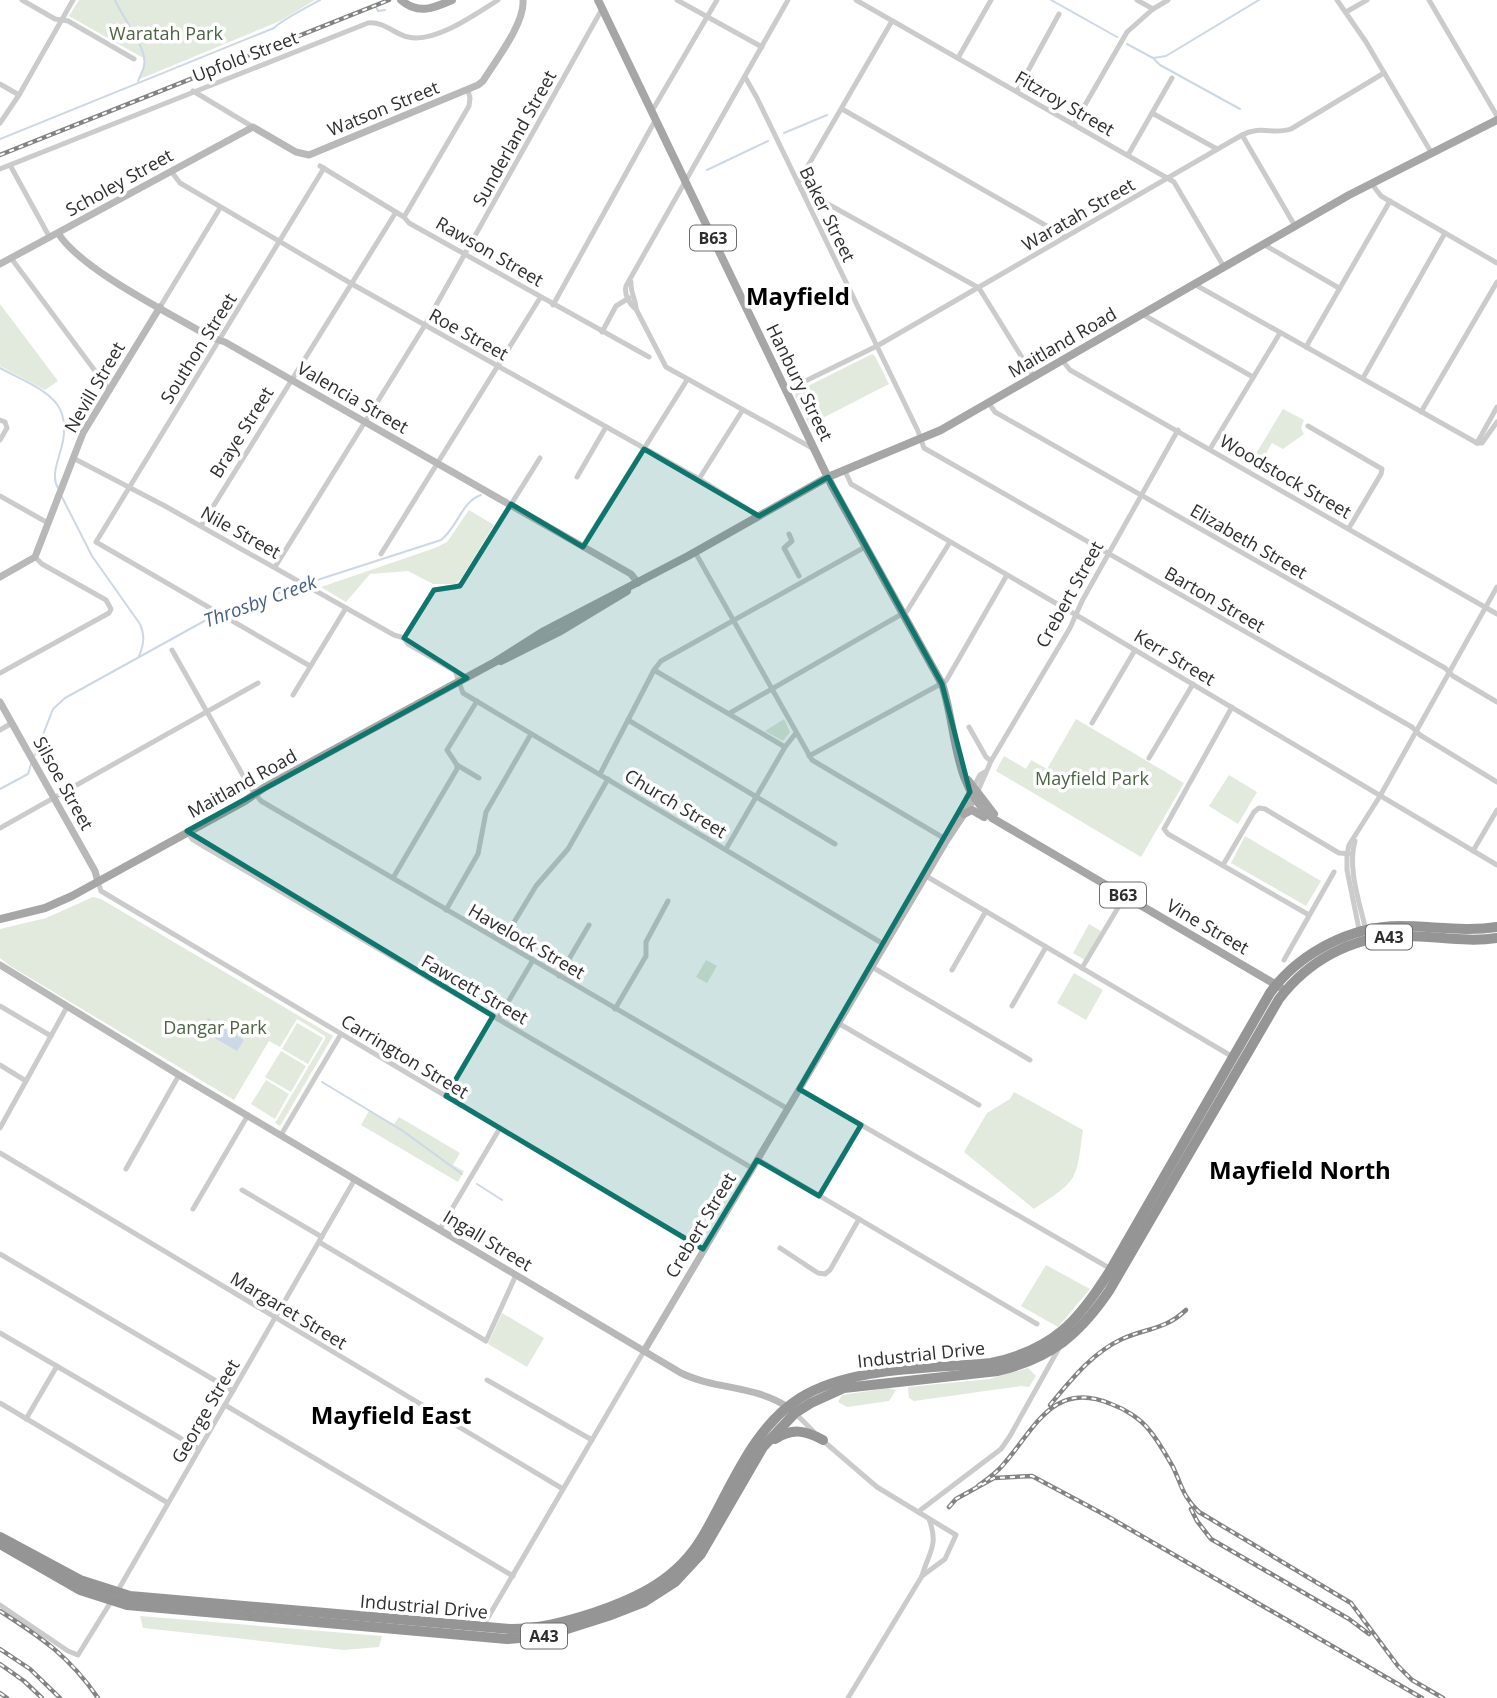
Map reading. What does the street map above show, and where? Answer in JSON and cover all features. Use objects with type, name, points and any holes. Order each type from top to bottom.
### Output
[{"type":"highway","name":"Industrial Drive","points":[[0,1545],[71,1586],[113,1597],[510,1629],[548,1626],[622,1603],[665,1580],[692,1553],[756,1442],[819,1388],[870,1374],[1010,1359],[1055,1338],[1093,1306],[1111,1269],[1233,1057],[1281,987],[1364,935],[1400,926],[1469,930],[1497,927]]},
{"type":"highway","name":"Industrial Drive","points":[[1364,935],[1497,938]]},
{"type":"highway","name":"Industrial Drive","points":[[0,1537],[127,1605],[508,1639],[545,1636],[643,1602],[675,1582],[701,1554],[763,1447],[791,1410],[844,1388],[998,1371],[1035,1360],[1076,1333],[1267,1018],[1281,987]]},
{"type":"highway","points":[[763,1447],[782,1434],[794,1431],[811,1434],[822,1440]]},
{"type":"main road","points":[[404,2],[425,10],[452,0]]},
{"type":"main road","name":"Hanbury Street","points":[[598,0],[828,477],[942,684],[957,754],[974,793]]},
{"type":"main road","name":"Maitland Road","points":[[0,919],[56,904],[98,882],[458,682],[559,632],[638,583],[828,477],[920,440],[1371,183],[1497,118]]},
{"type":"main road","name":"Vine Street","points":[[974,793],[981,809],[1006,826],[1281,987]]},
{"type":"main road","name":"B63","points":[[964,814],[972,810],[1006,826]]},
{"type":"street","points":[[22,0],[134,59]]},
{"type":"street","points":[[0,123],[74,0]]},
{"type":"street","name":"Upfold Street","points":[[0,169],[371,23],[382,24],[407,37],[428,37],[498,0]]},
{"type":"street","points":[[404,217],[470,104],[468,90],[483,81],[520,18],[523,0]]},
{"type":"street","points":[[677,0],[762,47]]},
{"type":"street","points":[[553,305],[717,0]]},
{"type":"street","points":[[788,0],[625,290],[666,368],[816,451]]},
{"type":"street","name":"Fitzroy Street","points":[[856,0],[1168,177],[1174,182],[1224,267]]},
{"type":"street","points":[[958,58],[990,0]]},
{"type":"street","points":[[1138,0],[1153,9]]},
{"type":"street","points":[[1074,124],[1127,32],[1153,9],[1168,0]]},
{"type":"street","points":[[1337,0],[1431,152]]},
{"type":"street","points":[[1346,12],[1367,0]]},
{"type":"street","points":[[1429,0],[1497,118]]},
{"type":"street","name":"Sunderland Street","points":[[275,567],[425,325],[602,9]]},
{"type":"street","points":[[1017,92],[1059,14]]},
{"type":"street","points":[[892,21],[799,186],[979,288],[1034,377]]},
{"type":"street","name":"Waratah Street","points":[[787,390],[877,346],[1242,135],[1256,129],[1279,132],[1291,130],[1384,73]]},
{"type":"street","name":"Baker Street","points":[[745,78],[877,346],[920,440]]},
{"type":"street","points":[[1128,155],[1172,78]]},
{"type":"street","points":[[0,84],[19,95]]},
{"type":"street","name":"Watson Street","points":[[253,127],[299,154],[309,155],[468,90]]},
{"type":"street","points":[[193,91],[253,127]]},
{"type":"street","points":[[842,108],[1066,237]]},
{"type":"street","points":[[1152,113],[1217,149]]},
{"type":"street","name":"Scholey Street","points":[[0,264],[253,127]]},
{"type":"street","points":[[1242,135],[1295,226]]},
{"type":"street","points":[[10,164],[50,238]]},
{"type":"street","name":"Rawson Street","points":[[322,167],[404,217],[409,223],[649,358]]},
{"type":"street","name":"Southon Street","points":[[310,666],[96,542],[279,243],[322,167]]},
{"type":"street","name":"Roe Street","points":[[171,171],[180,183],[279,243],[759,516]]},
{"type":"street","points":[[1371,183],[1378,194],[1497,262]]},
{"type":"street","points":[[1306,347],[1390,201]]},
{"type":"street","name":"Nevill Street","points":[[35,557],[83,433],[220,208]]},
{"type":"street","name":"Braye Street","points":[[201,526],[396,212]]},
{"type":"street","name":"Valencia Street","points":[[58,233],[63,242],[94,268],[583,546],[631,574],[638,583]]},
{"type":"street","points":[[1363,378],[1445,233]]},
{"type":"street","points":[[1263,244],[1339,288]]},
{"type":"street","points":[[11,258],[110,391]]},
{"type":"street","points":[[1421,412],[1497,282]]},
{"type":"street","points":[[1194,284],[1476,443],[1486,440],[1497,422]]},
{"type":"street","points":[[381,554],[540,298]]},
{"type":"street","points":[[602,332],[616,306],[630,298]]},
{"type":"street","points":[[1142,314],[1253,377]]},
{"type":"street","points":[[1210,449],[1280,333]]},
{"type":"street","name":"Woodstock Street","points":[[1062,360],[1070,370],[1497,614]]},
{"type":"street","points":[[583,546],[687,380]]},
{"type":"street","name":"Elizabeth Street","points":[[988,402],[995,412],[1497,702]]},
{"type":"street","points":[[1476,443],[1497,407]]},
{"type":"street","points":[[699,480],[741,411]]},
{"type":"street","points":[[0,420],[5,422],[7,428],[0,440]]},
{"type":"street","points":[[1308,426],[1382,469],[1349,528]]},
{"type":"street","points":[[578,477],[606,427]]},
{"type":"street","name":"Crebert Street","points":[[947,840],[964,814],[980,775],[985,772],[1076,615],[1178,430]]},
{"type":"street","name":"Barton Street","points":[[920,440],[924,449],[1416,731],[1497,782]]},
{"type":"street","points":[[404,638],[434,590],[456,587],[462,583],[540,457]]},
{"type":"street","name":"Nile Street","points":[[73,458],[129,486],[394,635],[404,638],[455,671],[458,682]]},
{"type":"street","name":"Kerr Street","points":[[844,469],[850,484],[1497,865]]},
{"type":"street","points":[[0,496],[48,523]]},
{"type":"street","points":[[789,534],[792,541],[782,547],[799,576]]},
{"type":"street","points":[[730,713],[903,614],[912,607],[950,542]]},
{"type":"street","points":[[600,774],[654,670],[668,656],[865,547]]},
{"type":"street","points":[[695,552],[809,755],[819,766],[947,840]]},
{"type":"street","points":[[0,578],[35,557],[42,564],[106,600],[111,609],[0,673]]},
{"type":"street","points":[[809,755],[948,679],[1007,575]]},
{"type":"street","points":[[1364,935],[1347,870],[1356,834],[1497,587]]},
{"type":"street","points":[[293,695],[346,608]]},
{"type":"street","points":[[172,650],[255,794]]},
{"type":"street","points":[[1092,723],[1135,650]]},
{"type":"street","points":[[654,670],[785,747]]},
{"type":"street","name":"Church Street","points":[[458,682],[463,693],[885,945]]},
{"type":"street","points":[[0,828],[258,683]]},
{"type":"street","points":[[1149,758],[1193,684]]},
{"type":"street","points":[[477,701],[447,750],[457,765],[479,778]]},
{"type":"street","name":"Silsoe Street","points":[[0,702],[95,871],[98,882]]},
{"type":"street","points":[[1232,708],[1164,829],[1168,834],[1310,915]]},
{"type":"street","points":[[628,720],[835,844]]},
{"type":"street","points":[[0,730],[12,723]]},
{"type":"street","points":[[969,727],[991,761]]},
{"type":"street","points":[[726,849],[785,747],[796,733]]},
{"type":"street","points":[[446,910],[478,854],[486,813],[531,734]]},
{"type":"street","points":[[393,878],[457,765]]},
{"type":"street","points":[[502,942],[536,886],[568,849],[608,779]]},
{"type":"street","name":"Crebert Street","points":[[483,1627],[703,1249],[974,793]]},
{"type":"street","name":"Havelock Street","points":[[255,794],[264,803],[788,1109]]},
{"type":"street","points":[[1223,865],[1254,811],[1259,808],[1265,808],[1339,853],[1349,854]]},
{"type":"street","points":[[1473,851],[1497,810]]},
{"type":"street","name":"Fawcett Street","points":[[187,831],[192,839],[205,847],[752,1168]]},
{"type":"street","points":[[1284,960],[1334,872]]},
{"type":"street","points":[[926,876],[1233,1057]]},
{"type":"street","name":"Carrington Street","points":[[98,882],[101,891],[703,1249]]},
{"type":"street","points":[[1083,968],[1125,896]]},
{"type":"street","points":[[615,1009],[646,956],[646,940],[668,901]]},
{"type":"street","points":[[952,970],[986,911]]},
{"type":"street","points":[[559,976],[589,925]]},
{"type":"street","points":[[1012,1006],[1046,947]]},
{"type":"street","points":[[446,1096],[533,960]]},
{"type":"street","name":"Ingall Street","points":[[0,965],[643,1351],[691,1378],[758,1392],[791,1410],[877,1487],[956,1535],[945,1559],[922,1576]]},
{"type":"street","points":[[872,967],[1030,1060]]},
{"type":"street","points":[[0,1006],[51,1036]]},
{"type":"street","points":[[0,1128],[67,1007]]},
{"type":"street","points":[[838,1023],[979,1105]]},
{"type":"street","points":[[281,1135],[341,1034]]},
{"type":"street","points":[[0,1065],[26,1081]]},
{"type":"street","points":[[126,1169],[179,1074]]},
{"type":"street","points":[[799,1089],[1111,1269]]},
{"type":"street","points":[[193,1209],[248,1115]]},
{"type":"street","points":[[819,1196],[861,1125]]},
{"type":"street","points":[[440,1229],[500,1128]]},
{"type":"street","name":"Margaret Street","points":[[0,1153],[563,1489]]},
{"type":"street","points":[[757,1160],[1037,1324]]},
{"type":"street","name":"George Street","points":[[0,1605],[78,1655],[355,1179]]},
{"type":"street","points":[[242,1189],[486,1341],[516,1275]]},
{"type":"street","points":[[780,1248],[818,1273],[828,1272],[859,1219]]},
{"type":"street","points":[[0,1254],[233,1391]]},
{"type":"street","points":[[0,1333],[199,1450]]},
{"type":"street","points":[[918,1512],[1000,1449],[1060,1346]]},
{"type":"street","points":[[26,1419],[57,1366]]},
{"type":"street","points":[[487,1380],[592,1440]]},
{"type":"street","points":[[0,1403],[168,1503]]},
{"type":"street","points":[[225,1405],[513,1576]]},
{"type":"street","points":[[848,1698],[922,1576],[935,1547],[935,1534],[929,1519]]},
{"type":"highlighted area","points":[[644,449],[759,516],[828,477],[942,684],[970,792],[799,1089],[861,1125],[819,1196],[757,1160],[703,1249],[446,1096],[493,1016],[187,831],[467,678],[404,638],[434,590],[460,586],[511,504],[583,547]]},
{"type":"green space","name":"Waratah Park","points":[[79,0],[315,0],[280,21],[140,79],[145,59],[69,16]]},
{"type":"green space","points":[[0,304],[58,381],[45,390],[0,366]]},
{"type":"green space","points":[[872,354],[889,384],[809,425],[795,396],[796,392]]},
{"type":"green space","points":[[1283,409],[1304,420],[1301,428],[1304,434],[1283,449],[1272,443],[1258,467],[1251,462]]},
{"type":"green space","points":[[469,510],[494,525],[461,579],[455,584],[433,584],[408,571],[370,574],[346,602],[321,587],[447,542]]},
{"type":"green space","points":[[784,719],[790,732],[783,741],[765,731]]},
{"type":"green space","name":"Mayfield Park","points":[[1076,719],[1184,783],[1141,857],[996,771],[1004,756],[1026,769],[1031,760],[1047,769]]},
{"type":"green space","points":[[1229,775],[1257,792],[1238,824],[1209,806]]},
{"type":"green space","points":[[1245,836],[1321,881],[1306,906],[1231,863]]},
{"type":"green space","name":"Dangar Park","points":[[93,897],[101,899],[333,1036],[280,1126],[275,1123],[325,1039],[325,1036],[297,1019],[280,1047],[269,1041],[234,1100],[0,958],[0,929],[46,918]]},
{"type":"green space","points":[[1089,924],[1101,931],[1085,960],[1073,953]]},
{"type":"green space","points":[[706,960],[717,966],[707,983],[696,977]]},
{"type":"green space","points":[[1074,973],[1103,990],[1086,1020],[1057,1003]]},
{"type":"green space","points":[[297,1023],[323,1038],[308,1064],[282,1049]]},
{"type":"green space","points":[[281,1051],[306,1066],[291,1092],[265,1077]]},
{"type":"green space","points":[[266,1080],[289,1094],[275,1119],[251,1104]]},
{"type":"green space","points":[[1014,1092],[1083,1130],[1079,1160],[1072,1178],[1059,1192],[1034,1209],[964,1152],[987,1113],[1010,1099]]},
{"type":"green space","points":[[369,1111],[394,1124],[399,1117],[460,1153],[453,1165],[464,1171],[458,1182],[361,1125]]},
{"type":"green space","points":[[1046,1265],[1090,1289],[1058,1327],[1021,1306]]},
{"type":"green space","points":[[502,1313],[544,1338],[527,1367],[488,1344]]},
{"type":"green space","points":[[1028,1368],[1036,1376],[1029,1387],[914,1401],[909,1398],[908,1387],[989,1379]]},
{"type":"green space","points":[[888,1388],[896,1390],[889,1401],[847,1407],[838,1402],[842,1395]]},
{"type":"green space","points":[[140,1616],[382,1636],[379,1647],[344,1650],[143,1628]]},
{"type":"water","points":[[208,1018],[244,1040],[237,1051],[201,1030]]},
{"type":"waterway","points":[[115,0],[142,50],[144,66],[138,81]]},
{"type":"waterway","points":[[0,139],[274,28],[320,0]]},
{"type":"waterway","points":[[1051,0],[1117,37]]},
{"type":"waterway","points":[[1153,58],[1166,56],[1259,0]]},
{"type":"waterway","points":[[376,7],[378,11],[385,10]]},
{"type":"waterway","points":[[1127,44],[1240,109]]},
{"type":"waterway","points":[[784,133],[827,115]]},
{"type":"waterway","points":[[707,170],[768,141]]},
{"type":"waterway","points":[[0,368],[43,391],[60,409],[64,421],[64,437],[55,472],[58,488]]},
{"type":"waterway","name":"Throsby Creek","points":[[308,583],[441,540],[469,503],[481,495]]},
{"type":"waterway","points":[[62,497],[92,556],[140,624],[143,640],[139,656]]},
{"type":"waterway","name":"Throsby Creek","points":[[222,612],[303,585]]},
{"type":"waterway","name":"Throsby Creek","points":[[35,755],[53,709],[65,698],[217,614]]},
{"type":"waterway","name":"Throsby Creek","points":[[0,789],[28,774],[31,764]]},
{"type":"waterway","points":[[322,1082],[403,1131],[462,1174]]},
{"type":"waterway","points":[[477,1184],[502,1200]]},
{"type":"railway","points":[[0,155],[389,0]]},
{"type":"railway","points":[[1050,1405],[1083,1368],[1111,1345],[1171,1321],[1186,1310]]},
{"type":"railway","points":[[978,1486],[999,1469],[1035,1424],[1059,1403],[1074,1398],[1091,1398],[1116,1406],[1150,1431],[1173,1467],[1186,1496],[1199,1512],[1351,1603],[1398,1666],[1412,1680],[1443,1698]]},
{"type":"railway","points":[[949,1507],[956,1499],[994,1478],[1032,1476],[1107,1516],[1422,1698]]},
{"type":"railway","points":[[1191,1509],[1211,1539],[1349,1619],[1369,1634]]},
{"type":"railway","points":[[0,1611],[54,1649],[76,1670],[98,1698]]},
{"type":"railway","points":[[0,1649],[30,1669],[60,1698]]},
{"type":"railway","points":[[0,1664],[42,1698]]},
{"type":"railway","points":[[0,1693],[7,1698]]},
{"type":"district","name":"Mayfield","points":[[798,295]]},
{"type":"district","name":"Mayfield North","points":[[1300,1169]]},
{"type":"district","name":"Mayfield East","points":[[391,1414]]}]
